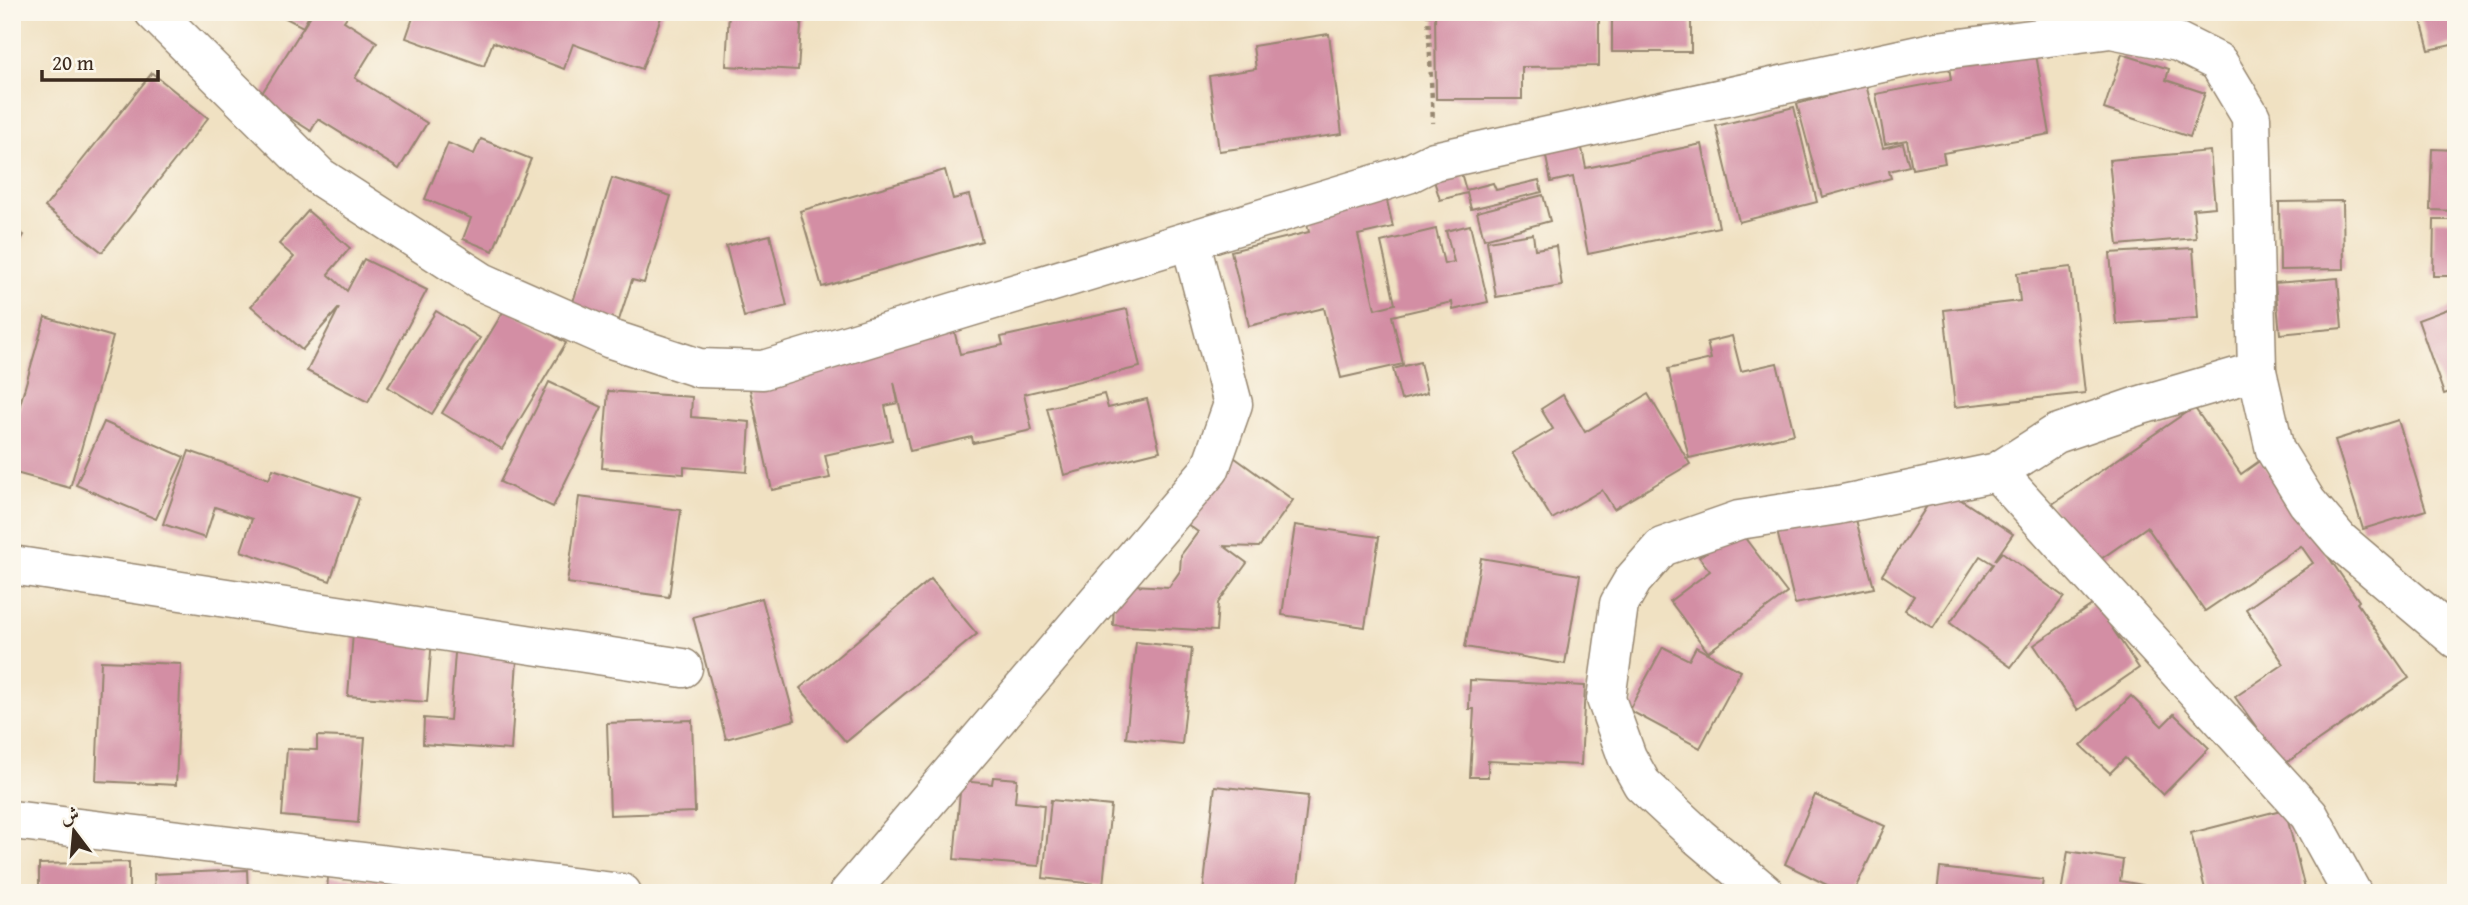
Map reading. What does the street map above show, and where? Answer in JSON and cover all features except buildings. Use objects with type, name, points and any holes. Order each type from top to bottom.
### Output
[{"type":"street","points":[[154,12],[320,177],[482,282],[611,340],[699,368],[763,370],[1408,174],[1434,161],[1937,51],[2111,29],[2178,42],[2218,62],[2251,117],[2257,371],[2275,450],[2306,502],[2340,541],[2456,639]]},
{"type":"street","points":[[849,893],[1210,469],[1233,404],[1190,240]]},
{"type":"street","points":[[1765,893],[1642,784],[1628,757],[1606,699],[1619,604],[1633,580],[1662,547],[1739,520],[1838,505],[1997,472],[2056,434],[2138,406],[2257,371]]},
{"type":"street","points":[[1997,472],[2309,815],[2352,893]]},
{"type":"street","points":[[12,565],[683,668]]},
{"type":"street","points":[[12,820],[622,893]]},
{"type":"path","points":[[1428,12],[1434,161]]}]
